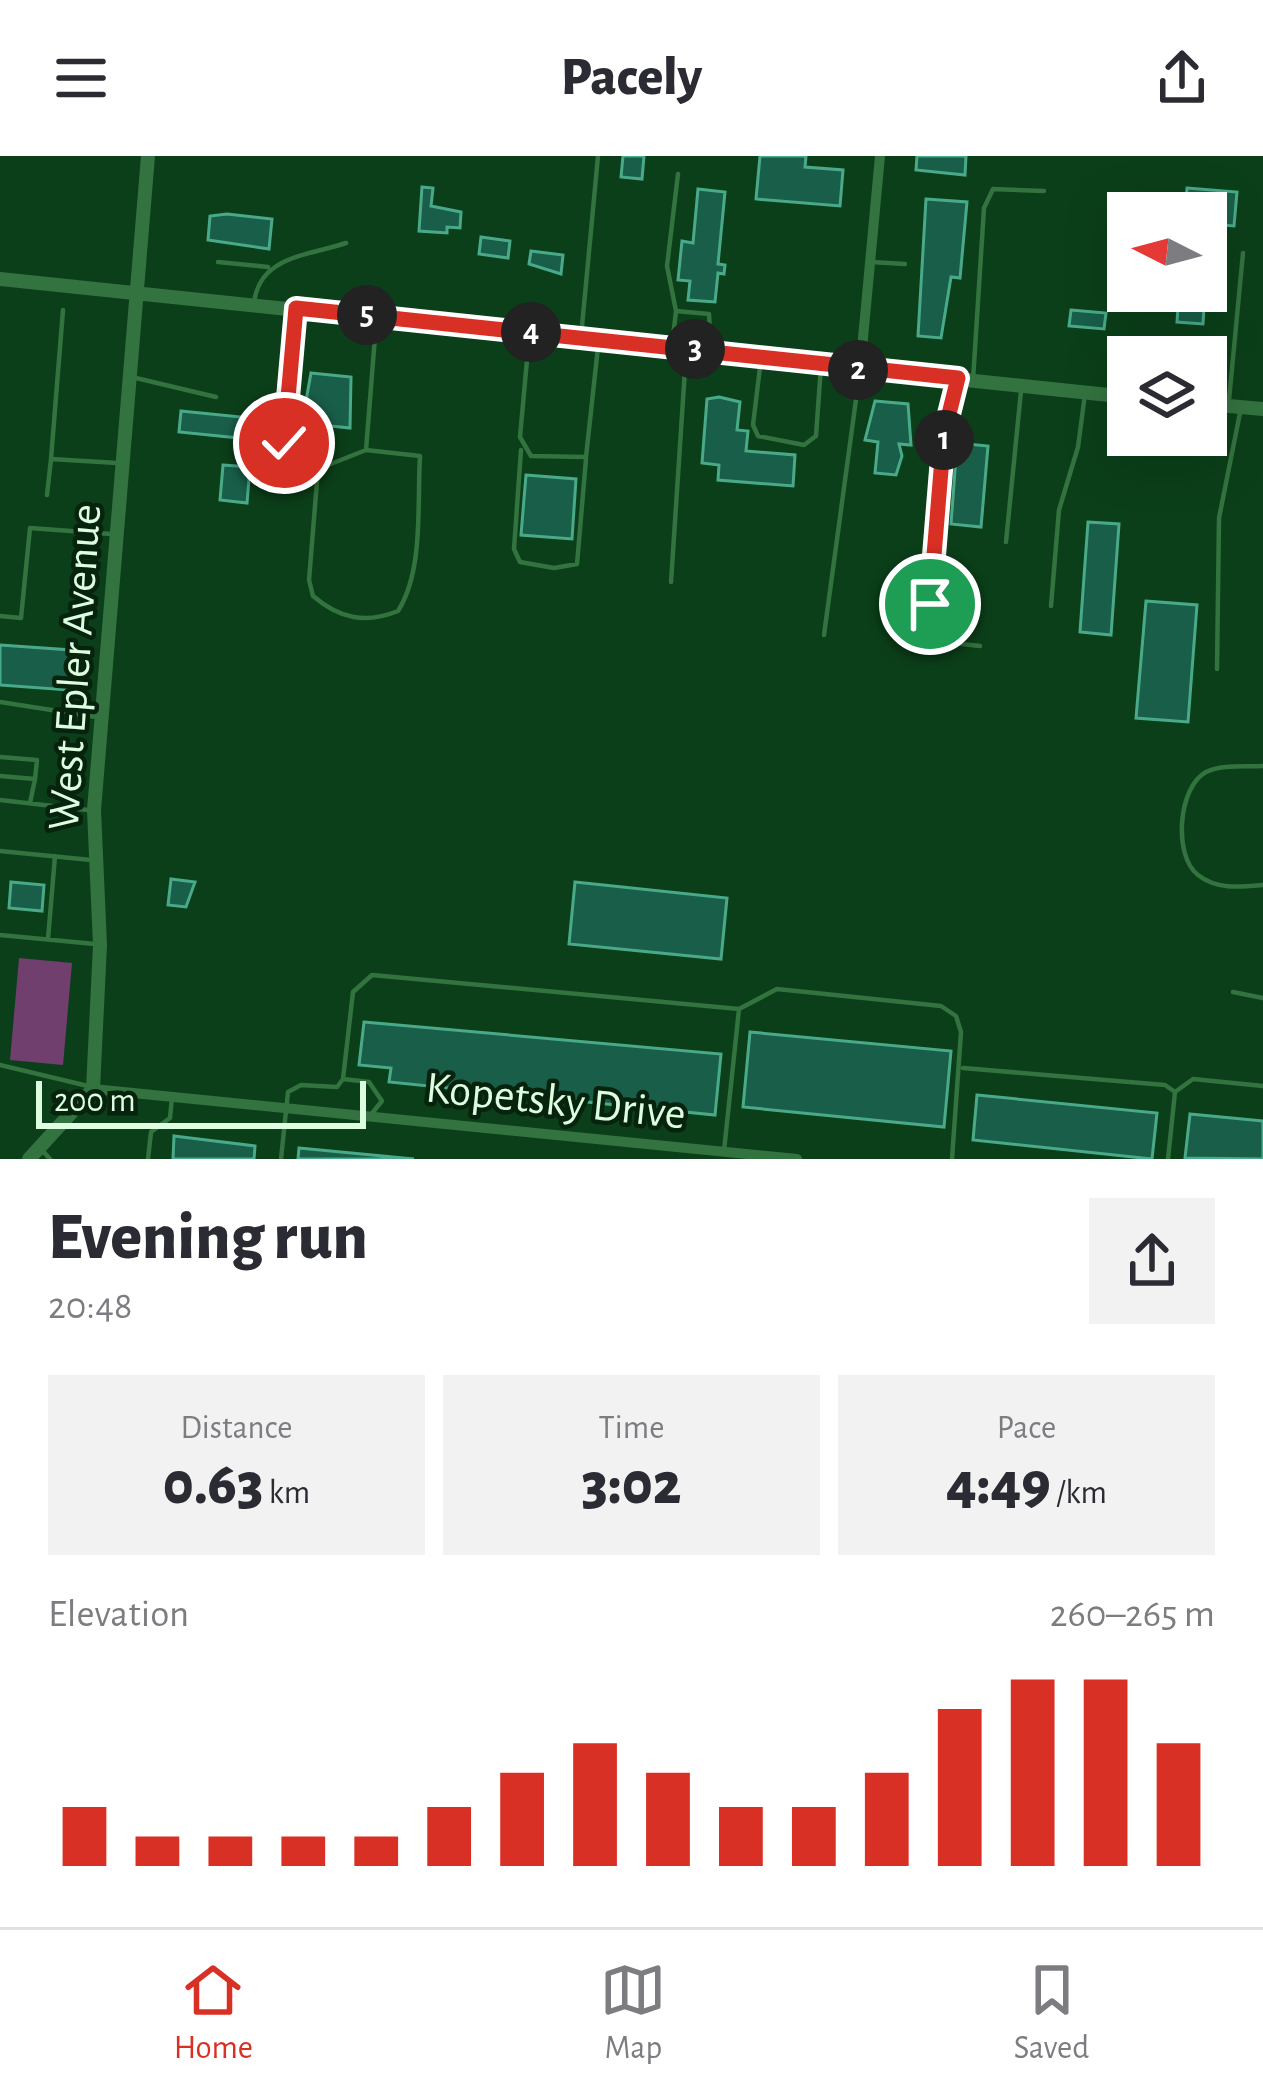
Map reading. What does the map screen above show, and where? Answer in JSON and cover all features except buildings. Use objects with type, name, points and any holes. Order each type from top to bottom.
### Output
[{"type":"street","name":"West Epler Avenue","points":[[93,1090],[100,945],[94,810],[97,728],[148,156]]},
{"type":"street","points":[[860,370],[880,156]]},
{"type":"street","points":[[0,279],[711,350],[1107,396]]},
{"type":"street","points":[[1227,406],[1263,409]]},
{"type":"street","points":[[40,1156],[93,1090]]},
{"type":"street","name":"Kopetsky Drive","points":[[93,1090],[797,1159]]},
{"type":"lane","points":[[581,337],[598,156]]},
{"type":"lane","points":[[671,582],[679,347],[667,266],[678,174]]},
{"type":"lane","points":[[980,646],[944,642],[932,629],[944,434],[966,379],[984,208],[993,189],[1044,191]]},
{"type":"lane","points":[[218,262],[268,267],[346,243]]},
{"type":"lane","points":[[1217,669],[1220,518],[1235,407],[1243,253]]},
{"type":"lane","points":[[871,262],[905,264]]},
{"type":"lane","points":[[254,304],[256,280],[268,267]]},
{"type":"lane","points":[[296,308],[284,443],[318,469]]},
{"type":"lane","points":[[47,495],[63,310]]},
{"type":"lane","points":[[676,311],[710,314],[711,350]]},
{"type":"lane","points":[[366,450],[377,316]]},
{"type":"lane","points":[[530,332],[514,549],[520,562],[536,566],[577,565],[599,339]]},
{"type":"lane","points":[[761,359],[753,425],[758,436],[804,445],[816,436],[821,366]]},
{"type":"lane","points":[[824,635],[860,370]]},
{"type":"lane","points":[[130,378],[216,397]]},
{"type":"lane","points":[[1006,542],[1022,386]]},
{"type":"lane","points":[[1052,606],[1059,510],[1078,447],[1085,394]]},
{"type":"lane","points":[[522,445],[531,456],[586,457]]},
{"type":"lane","points":[[366,450],[420,456],[409,586],[398,611],[379,619],[340,614],[314,596],[309,580],[318,469],[366,450]]},
{"type":"lane","points":[[51,458],[123,464]]},
{"type":"lane","points":[[0,616],[20,618],[30,528],[117,534]]},
{"type":"lane","points":[[0,702],[97,728]]},
{"type":"lane","points":[[0,757],[37,760],[30,803]]},
{"type":"lane","points":[[1263,766],[1210,769],[1195,780],[1185,803],[1183,845],[1187,863],[1200,877],[1228,887],[1263,885]]},
{"type":"lane","points":[[0,776],[35,779]]},
{"type":"lane","points":[[0,800],[94,810]]},
{"type":"lane","points":[[0,851],[96,861]]},
{"type":"lane","points":[[48,939],[55,856]]},
{"type":"lane","points":[[0,935],[100,945]]},
{"type":"lane","points":[[281,1159],[285,1108],[292,1086],[337,1087],[343,1079],[353,992],[372,975],[739,1009],[777,989],[941,1006],[956,1016],[961,1032],[952,1159]]},
{"type":"lane","points":[[1233,992],[1263,998]]},
{"type":"lane","points":[[724,1152],[739,1009]]},
{"type":"lane","points":[[0,1064],[73,1079],[93,1090]]},
{"type":"lane","points":[[961,1067],[1165,1085],[1175,1092]]},
{"type":"lane","points":[[343,1079],[369,1082],[376,1090],[382,1101],[369,1117]]},
{"type":"lane","points":[[1168,1159],[1175,1092],[1193,1079],[1263,1086]]},
{"type":"lane","points":[[148,1159],[151,1132],[170,1118],[172,1097]]},
{"type":"shaded area","points":[[19,958],[72,963],[63,1065],[10,1060]]},
{"type":"route","points":[[284,443],[296,308],[958,378],[944,434],[930,604]]}]
